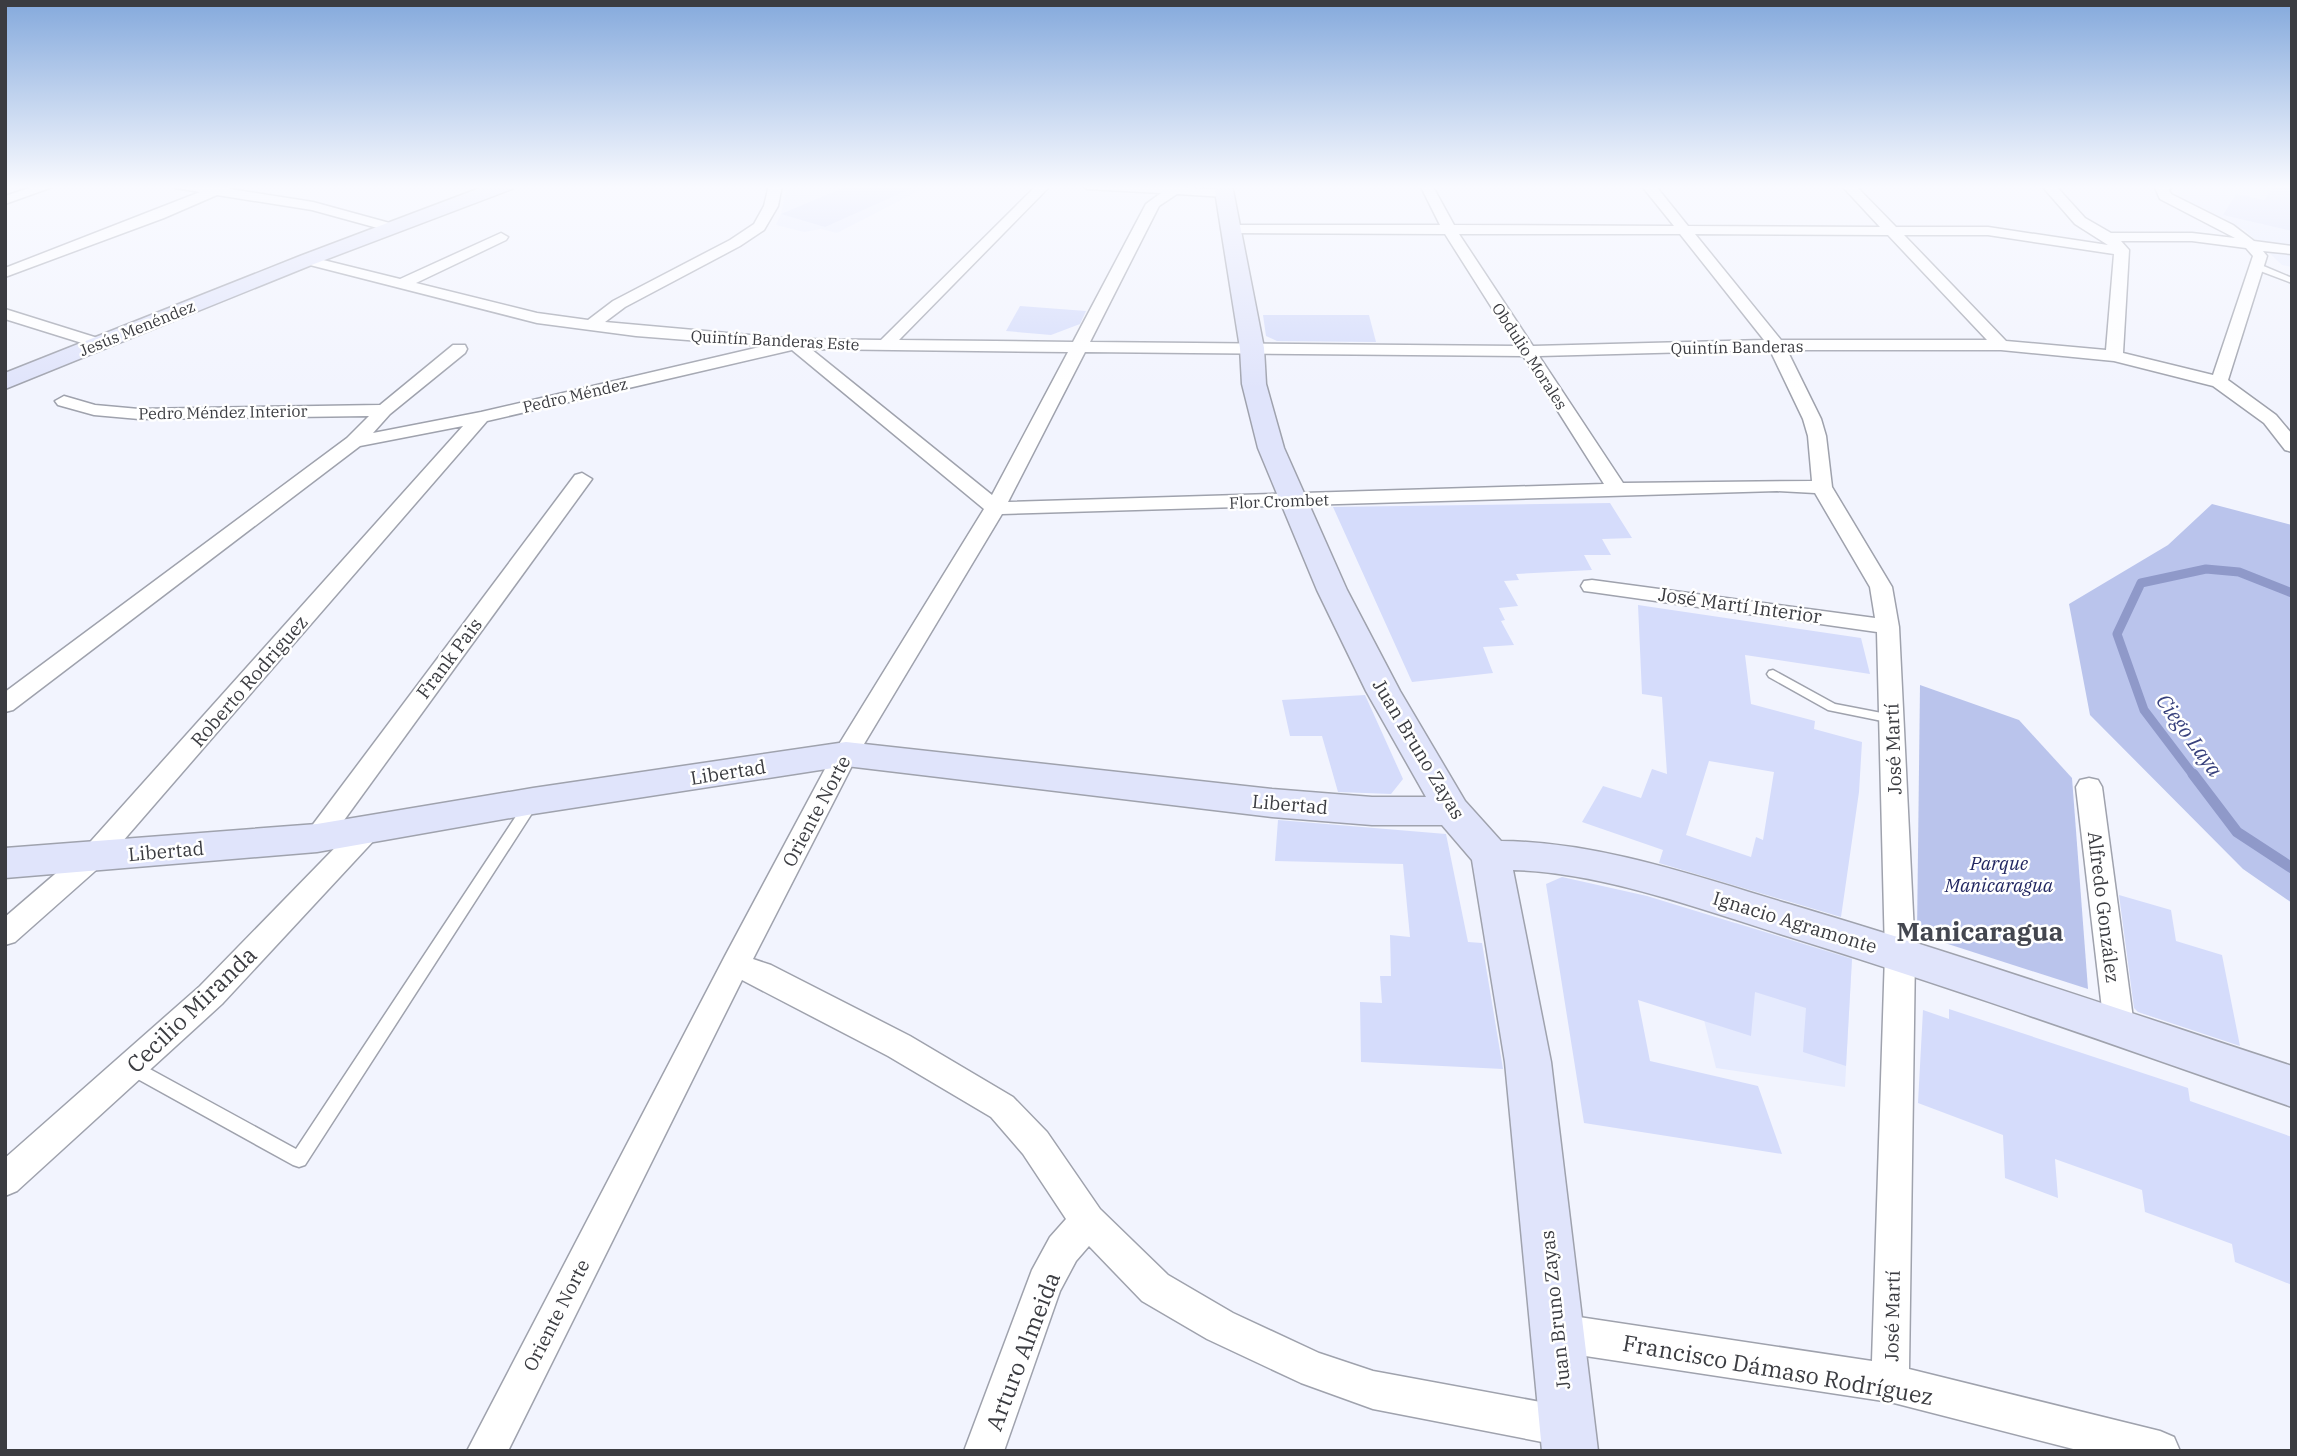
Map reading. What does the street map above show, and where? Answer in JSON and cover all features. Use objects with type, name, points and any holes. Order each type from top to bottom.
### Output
[{"type":"main road","name":"Jesús Menéndez","points":[[5,382],[326,253]]},
{"type":"main road","name":"Juan Bruno Zayas","points":[[1236,253],[1252,348],[1254,384],[1268,435],[1293,501],[1332,590],[1383,691],[1452,811],[1491,855],[1528,1062],[1569,1439]]},
{"type":"main road","name":"Libertad","points":[[5,863],[317,838],[533,801],[846,754],[1272,803],[1372,811],[1452,811]]},
{"type":"main road","name":"Ignacio Agramonte","points":[[1491,855],[1542,856],[1579,861],[1722,900],[1900,954],[2119,1026],[2292,1087]]},
{"type":"street","points":[[5,273],[58,253]]},
{"type":"street","points":[[404,283],[467,253]]},
{"type":"street","points":[[590,326],[619,304],[717,253]]},
{"type":"street","points":[[885,345],[976,253]]},
{"type":"street","name":"Oriente Norte","points":[[487,1451],[846,754],[995,508],[1129,253]]},
{"type":"street","name":"Obdulio Morales","points":[[1464,253],[1617,489]]},
{"type":"street","name":"José Martí","points":[[1702,253],[1776,345],[1812,419],[1817,436],[1822,487],[1881,587],[1888,626],[1900,954],[1890,1383]]},
{"type":"street","points":[[1913,253],[2001,345]]},
{"type":"street","points":[[2114,356],[2122,253]]},
{"type":"street","points":[[2258,253],[2258,267],[2219,382],[2270,419],[2292,446]]},
{"type":"street","name":"Quintín Banderas Este","points":[[307,260],[537,318],[590,326],[795,344],[1252,348]]},
{"type":"street","points":[[5,314],[98,343]]},
{"type":"street","points":[[795,344],[995,508]]},
{"type":"street","name":"Pedro Méndez","points":[[354,442],[481,417],[795,344]]},
{"type":"street","name":"Quintín Banderas","points":[[1252,348],[1526,351],[1776,345],[2001,345],[2114,356],[2219,382]]},
{"type":"street","name":"Pedro Méndez","points":[[5,704],[354,442],[384,410],[459,349]]},
{"type":"street","name":"Pedro Méndez Interior","points":[[64,401],[94,410],[139,414],[384,410]]},
{"type":"street","name":"Roberto Rodriguez","points":[[5,934],[93,857],[481,417]]},
{"type":"street","name":"Frank Pais","points":[[317,838],[582,479]]},
{"type":"street","name":"Flor Crombet","points":[[995,508],[1293,501],[1617,489],[1777,485],[1822,487]]},
{"type":"street","name":"José Martí Interior","points":[[1592,586],[1888,626]]},
{"type":"street","name":"Alfredo González","points":[[2089,787],[2119,1026]]},
{"type":"street","name":"Cecilio Miranda","points":[[5,1180],[211,995],[369,829]]},
{"type":"street","points":[[735,965],[761,974],[899,1046],[1002,1107],[1035,1143],[1088,1220],[1155,1288],[1220,1326],[1314,1370],[1373,1390],[1569,1439]]},
{"type":"street","name":"Arturo Almeida","points":[[984,1451],[1045,1283],[1063,1249],[1088,1220]]},
{"type":"street","name":"Francisco Dámaso Rodríguez","points":[[1559,1333],[1890,1383],[2160,1451]]},
{"type":"lane","points":[[2258,267],[2292,282]]},
{"type":"lane","points":[[1773,674],[1832,707],[1892,719]]},
{"type":"lane","points":[[131,1067],[299,1159],[533,801]]},
{"type":"shaded area","points":[[2269,253],[2292,253],[2292,267],[2282,265]]},
{"type":"shaded area","points":[[1736,923],[1852,958],[1845,1087],[1716,1068],[1704,1020],[1724,1027]]},
{"type":"green space","points":[[2212,504],[2292,525],[2292,903],[2243,869],[2090,715],[2069,604],[2168,545]]},
{"type":"green space","name":"Parque Manicaragua","points":[[1920,685],[2019,720],[2072,778],[2088,989],[1917,934]]},
{"type":"building","points":[[1020,306],[1086,311],[1080,324],[1051,335],[1006,331]]},
{"type":"building","points":[[1263,315],[1369,315],[1376,342],[1277,341],[1266,336]]},
{"type":"building","points":[[1610,503],[1632,538],[1602,539],[1611,555],[1584,555],[1592,570],[1516,574],[1519,580],[1504,581],[1518,606],[1499,608],[1505,620],[1501,621],[1514,645],[1483,647],[1493,673],[1412,682],[1333,507]]},
{"type":"building","points":[[1638,605],[1861,638],[1870,674],[1745,655],[1751,704],[1815,721],[1814,729],[1862,742],[1859,792],[1841,917],[1659,863],[1663,850],[1582,822],[1603,786],[1641,798],[1652,769],[1667,774],[1662,697],[1642,694]],"holes":[[[1709,761],[1774,772],[1763,840],[1756,837],[1751,857],[1686,835]]]},
{"type":"building","points":[[1365,695],[1403,779],[1391,794],[1338,792],[1322,736],[1290,736],[1282,700]]},
{"type":"building","points":[[1278,820],[1446,834],[1468,942],[1482,943],[1503,1069],[1361,1062],[1360,1002],[1382,1003],[1380,976],[1391,976],[1390,935],[1410,937],[1403,864],[1275,861]]},
{"type":"building","points":[[1562,877],[1647,896],[1852,959],[1846,1066],[1803,1052],[1806,1008],[1755,992],[1751,1036],[1638,1000],[1650,1061],[1758,1086],[1782,1154],[1584,1123],[1546,884]]},
{"type":"building","points":[[2119,895],[2171,910],[2176,941],[2222,955],[2240,1046],[2138,1012],[2134,1008]]},
{"type":"building","points":[[1949,1009],[2188,1088],[2190,1101],[2292,1137],[2292,1285],[2235,1262],[2232,1244],[2145,1212],[2142,1190],[2055,1159],[2058,1198],[2005,1178],[2003,1135],[1918,1103],[1923,1010],[1949,1019]]},
{"type":"waterway","name":"Ciego Laya","points":[[2194,776],[2144,710],[2117,634],[2141,583],[2206,569],[2239,572],[2292,593]]},
{"type":"waterway","name":"Ciego Laya","points":[[2193,774],[2237,832],[2292,868]]},
{"type":"district","name":"Manicaragua","points":[[1980,931]]}]
